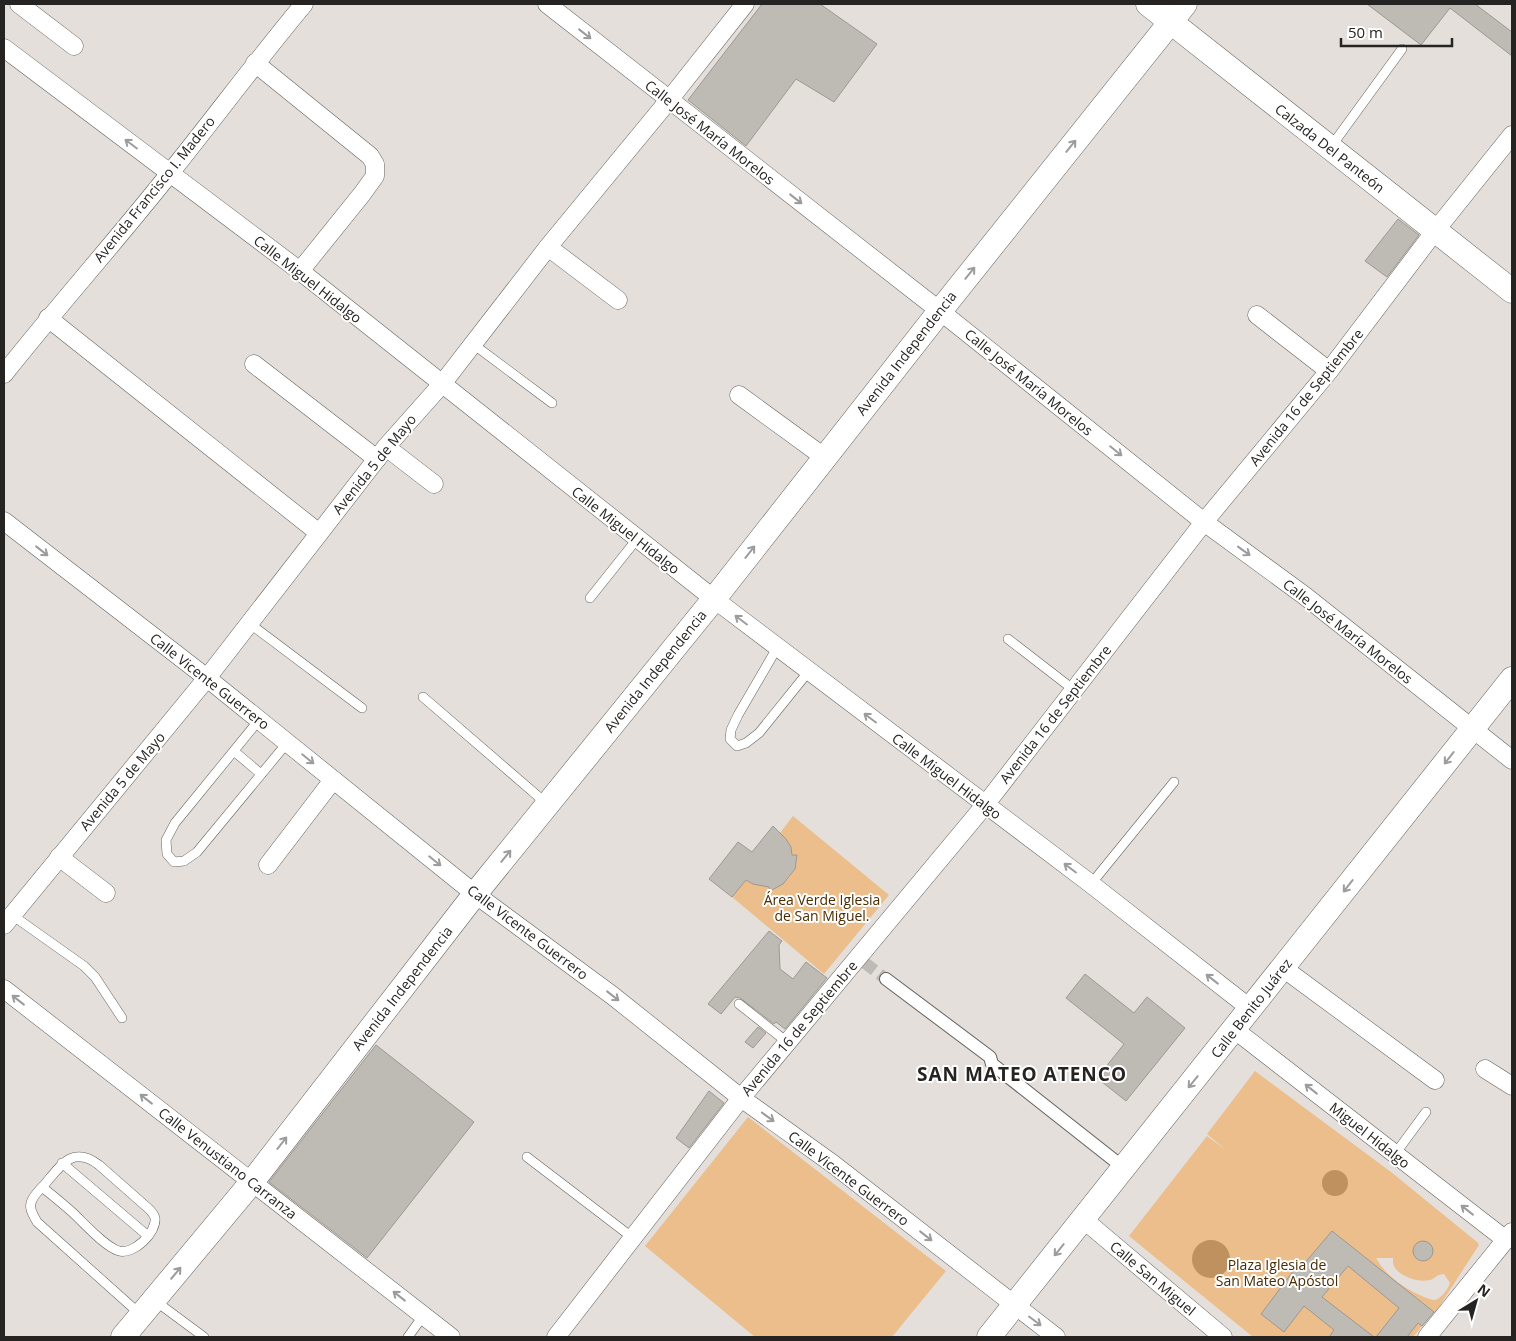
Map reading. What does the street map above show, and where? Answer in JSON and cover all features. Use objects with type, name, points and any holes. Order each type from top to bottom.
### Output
[{"type":"main road","name":"Calzada Del Panteón","points":[[1148,4],[1512,291]]},
{"type":"main road","name":"Avenida Independencia","points":[[123,1337],[252,1182],[475,894],[714,599],[824,457],[1185,4]]},
{"type":"main road","name":"Calle Benito Juárez","points":[[989,1337],[1235,1030],[1512,679]]},
{"type":"street","points":[[19,4],[74,46]]},
{"type":"street","name":"Avenida Francisco I. Madero","points":[[4,374],[48,318],[170,173],[255,63],[304,4]]},
{"type":"street","name":"Calle José María Morelos","points":[[547,4],[940,311],[1204,522],[1305,596],[1512,760]]},
{"type":"street","name":"Avenida 5 de Mayo","points":[[8,920],[207,678],[381,453],[442,384],[548,247],[745,4]]},
{"type":"street","name":"Calle Miguel Hidalgo","points":[[4,48],[300,271],[777,648],[1091,884],[1250,1009]]},
{"type":"street","points":[[255,63],[370,156],[375,164],[375,176],[300,271]]},
{"type":"street","name":"Avenida 16 de Septiembre","points":[[556,1337],[741,1098],[861,960],[1204,522],[1329,371],[1435,231],[1512,135]]},
{"type":"street","points":[[548,247],[618,300]]},
{"type":"street","points":[[1257,315],[1329,371]]},
{"type":"street","points":[[48,318],[319,533]]},
{"type":"street","points":[[254,364],[381,453],[434,484]]},
{"type":"street","points":[[739,395],[824,457]]},
{"type":"street","name":"Calle Vicente Guerrero","points":[[4,521],[207,678],[475,894],[613,996],[741,1098],[833,1164],[1056,1337]]},
{"type":"street","points":[[268,866],[333,780]]},
{"type":"street","points":[[59,857],[106,893]]},
{"type":"street","points":[[1283,968],[1435,1080]]},
{"type":"street","points":[[886,979],[990,1057],[992,1064],[1124,1168]]},
{"type":"street","name":"Calle Venustiano Carranza","points":[[4,989],[451,1337]]},
{"type":"street","name":"Miguel Hidalgo","points":[[1235,1030],[1395,1154],[1509,1236]]},
{"type":"street","points":[[1485,1069],[1512,1086]]},
{"type":"street","name":"Calle San Miguel","points":[[1084,1219],[1223,1337]]},
{"type":"street","points":[[1427,1337],[1509,1236]]},
{"type":"lane","points":[[1330,148],[1402,49]]},
{"type":"lane","points":[[473,344],[552,404]]},
{"type":"lane","points":[[590,598],[638,539]]},
{"type":"lane","points":[[249,623],[362,708]]},
{"type":"lane","points":[[1008,640],[1074,690]]},
{"type":"lane","points":[[777,648],[731,730],[730,739],[737,746],[746,744],[759,732],[809,672]]},
{"type":"lane","points":[[422,697],[548,804]]},
{"type":"lane","points":[[260,720],[175,823],[166,840],[166,854],[174,862],[184,861],[197,852],[287,743]]},
{"type":"lane","points":[[235,752],[261,774]]},
{"type":"lane","points":[[1091,884],[1174,782]]},
{"type":"lane","points":[[8,920],[84,966],[95,976],[122,1018]]},
{"type":"lane","points":[[739,1004],[788,1042]]},
{"type":"lane","points":[[1395,1154],[1426,1112]]},
{"type":"lane","points":[[42,1187],[96,1234],[120,1251],[134,1249],[148,1236],[154,1226],[155,1219],[149,1209],[98,1164],[80,1156],[72,1157],[62,1163],[42,1187],[30,1204],[37,1222],[148,1307],[204,1337]]},
{"type":"lane","points":[[527,1157],[632,1238]]},
{"type":"lane","points":[[62,1163],[148,1236]]},
{"type":"lane","points":[[408,1337],[423,1316]]},
{"type":"green space","name":"Área Verde Iglesia de San Miguel.","points":[[793,816],[889,895],[824,974],[732,897],[745,879],[753,884],[768,885],[770,890],[786,881],[792,873],[797,856],[792,855],[788,843],[780,833]]},
{"type":"green space","name":"Plaza Iglesia de San Mateo Apóstol","points":[[1255,1071],[1391,1172],[1479,1245],[1435,1313],[1413,1337],[1253,1337],[1129,1236],[1207,1136],[1226,1150],[1207,1134]],"holes":[[[1376,1258],[1393,1258],[1396,1269],[1402,1275],[1411,1279],[1426,1281],[1444,1274],[1450,1283],[1448,1288],[1435,1300],[1410,1290],[1385,1271]]]},
{"type":"green space","points":[[748,1117],[946,1271],[892,1337],[755,1337],[645,1246]]},
{"type":"shaded area","points":[[1335,1170],[1344,1174],[1348,1183],[1344,1192],[1335,1196],[1326,1192],[1322,1183],[1326,1174]]},
{"type":"shaded area","points":[[1211,1240],[1224,1246],[1230,1259],[1224,1272],[1211,1278],[1198,1272],[1192,1259],[1198,1246]]},
{"type":"building","points":[[762,4],[820,4],[877,44],[834,102],[796,79],[746,146],[688,100]]},
{"type":"building","points":[[1367,4],[1475,4],[1512,32],[1512,56],[1450,8],[1421,45]]},
{"type":"building","points":[[1398,219],[1419,235],[1387,277],[1365,261]]},
{"type":"building","points":[[773,826],[786,839],[791,847],[792,855],[797,855],[795,869],[783,884],[770,891],[769,887],[753,884],[746,880],[732,897],[709,879],[738,842],[752,852]]},
{"type":"building","points":[[769,931],[782,941],[779,945],[780,969],[793,979],[806,962],[827,978],[785,1029],[776,1022],[774,1024],[740,998],[735,997],[721,1014],[708,1004]]},
{"type":"building","points":[[1085,974],[1134,1013],[1147,997],[1185,1028],[1126,1101],[1097,1078],[1124,1044],[1066,998]]},
{"type":"building","points":[[758,1027],[766,1033],[753,1048],[745,1042]]},
{"type":"building","points":[[376,1045],[474,1122],[367,1258],[269,1182]]},
{"type":"building","points":[[709,1091],[724,1103],[689,1148],[676,1138]]},
{"type":"building","points":[[1332,1231],[1434,1312],[1422,1326],[1418,1323],[1407,1337],[1376,1337],[1399,1308],[1348,1266],[1322,1297],[1374,1337],[1329,1337],[1334,1330],[1304,1306],[1284,1332],[1261,1314],[1300,1262],[1303,1265]]},
{"type":"building","points":[[1423,1241],[1430,1244],[1433,1251],[1430,1258],[1423,1261],[1416,1258],[1413,1251],[1416,1244]]},
{"type":"tunnel","points":[[865,963],[886,979]]},
{"type":"district","name":"SAN MATEO ATENCO","points":[[1022,1074]]}]
